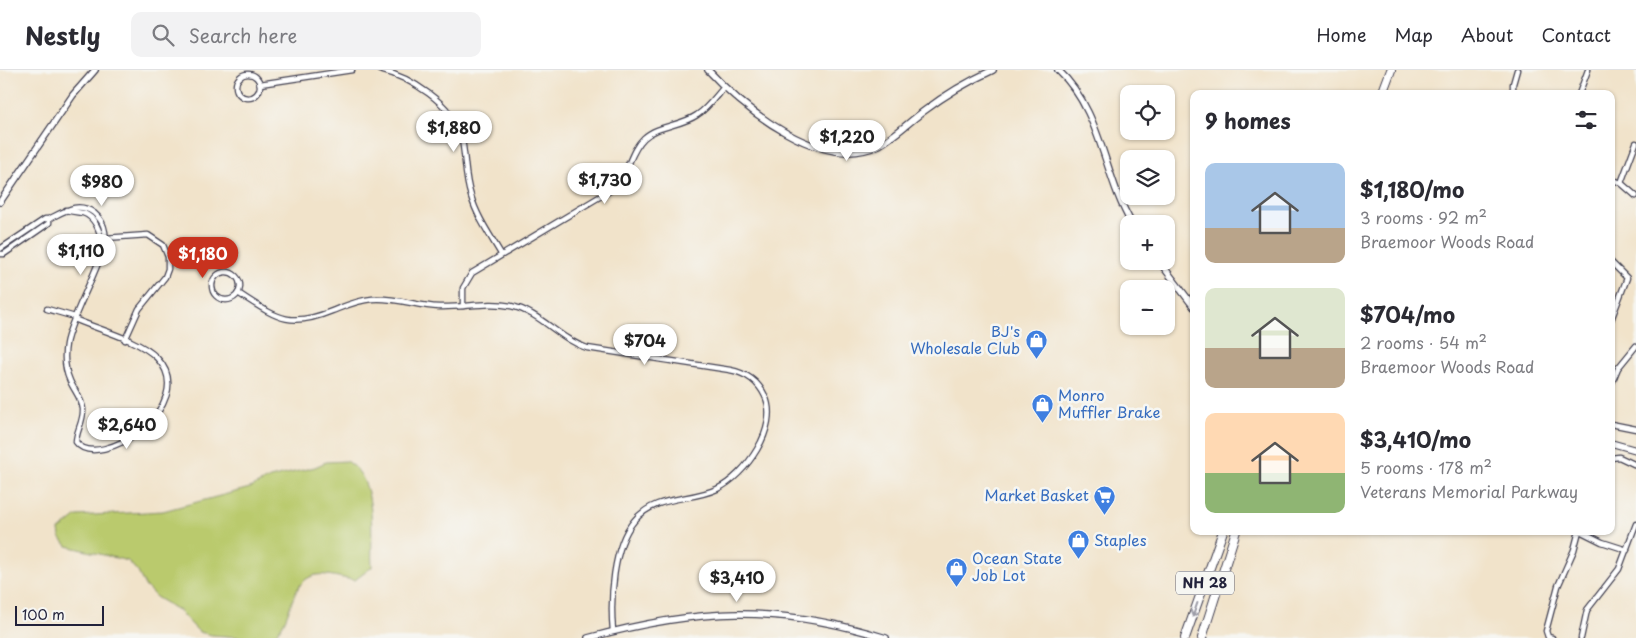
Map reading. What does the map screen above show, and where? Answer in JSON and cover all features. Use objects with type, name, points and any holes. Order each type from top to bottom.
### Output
[{"type":"main road","points":[[1384,90],[1391,70]]},
{"type":"main road","name":"NH 28","points":[[1185,638],[1222,535]]},
{"type":"main road","name":"NH 28","points":[[1202,638],[1235,535]]},
{"type":"street","points":[[0,202],[73,95],[95,70]]},
{"type":"street","points":[[260,84],[352,70]]},
{"type":"street","points":[[380,70],[400,77],[430,94],[450,111],[461,135],[466,176],[471,197],[502,254]]},
{"type":"street","points":[[708,70],[724,87],[755,113],[785,132],[820,147],[850,152],[869,149],[886,141],[941,99],[993,70]]},
{"type":"street","points":[[1058,70],[1073,88],[1095,127],[1120,201],[1127,215]]},
{"type":"street","points":[[1513,90],[1512,84],[1517,70]]},
{"type":"street","points":[[1580,90],[1588,70]]},
{"type":"street","points":[[244,75],[254,76],[260,84],[258,94],[250,99],[242,97],[236,89],[237,82],[244,75]]},
{"type":"street","points":[[463,306],[462,292],[466,279],[476,270],[615,187],[622,179],[636,148],[643,139],[654,132],[697,116],[724,87]]},
{"type":"street","points":[[1621,183],[1636,142]]},
{"type":"street","points":[[1615,181],[1621,183],[1636,196]]},
{"type":"street","points":[[0,248],[45,219],[49,219],[74,206],[85,208],[96,214],[102,222],[105,238],[104,246],[74,318],[65,353],[70,380],[83,407],[76,442],[82,448],[104,449],[116,445],[142,428],[157,414],[165,403],[168,386],[162,365],[150,352],[74,318],[47,309]]},
{"type":"street","points":[[66,210],[85,214],[92,219],[98,227],[104,246]]},
{"type":"street","points":[[0,254],[21,243],[49,223],[49,219]]},
{"type":"street","points":[[105,238],[148,235],[163,246],[168,257],[168,269],[165,277],[139,309],[125,340]]},
{"type":"street","points":[[1615,266],[1627,278],[1615,310]]},
{"type":"street","points":[[1166,270],[1190,302]]},
{"type":"street","points":[[224,272],[233,273],[239,281],[238,293],[231,299],[219,299],[212,290],[214,278],[224,272]]},
{"type":"street","points":[[238,293],[268,312],[292,320],[313,318],[371,298],[395,299],[439,307],[496,304],[520,308],[574,343],[593,350],[737,371],[754,381],[765,395],[769,410],[767,431],[756,450],[736,476],[724,486],[711,492],[658,504],[641,514],[629,528],[618,560],[612,603],[613,631]]},
{"type":"street","points":[[1615,375],[1618,368],[1636,346]]},
{"type":"street","points":[[1615,425],[1636,429]]},
{"type":"street","points":[[1615,444],[1636,450]]},
{"type":"street","points":[[1615,457],[1619,456],[1636,465]]},
{"type":"street","points":[[1581,638],[1590,604],[1614,576],[1627,550],[1636,524]]},
{"type":"street","points":[[1552,638],[1548,637],[1546,631],[1557,590],[1579,535]]},
{"type":"street","points":[[1588,535],[1602,542],[1627,550]]},
{"type":"street","points":[[588,638],[686,616],[760,614],[819,620],[886,638]]},
{"type":"green space","points":[[347,461],[357,470],[364,481],[368,494],[372,524],[372,567],[355,580],[330,575],[316,575],[307,579],[300,585],[285,620],[274,635],[251,638],[199,632],[178,610],[156,597],[145,586],[138,572],[128,561],[67,546],[60,537],[59,530],[77,516],[163,511],[250,488],[270,478],[315,467],[326,462]]},
{"type":"place","name":"BJ's Wholesale Club","points":[[1036,360]]},
{"type":"place","name":"Monro Muffler Brake","points":[[1042,424]]},
{"type":"place","name":"Market Basket","points":[[1105,515]]},
{"type":"place","name":"Staples","points":[[1078,560]]},
{"type":"place","name":"Ocean State Job Lot","points":[[956,587]]}]
